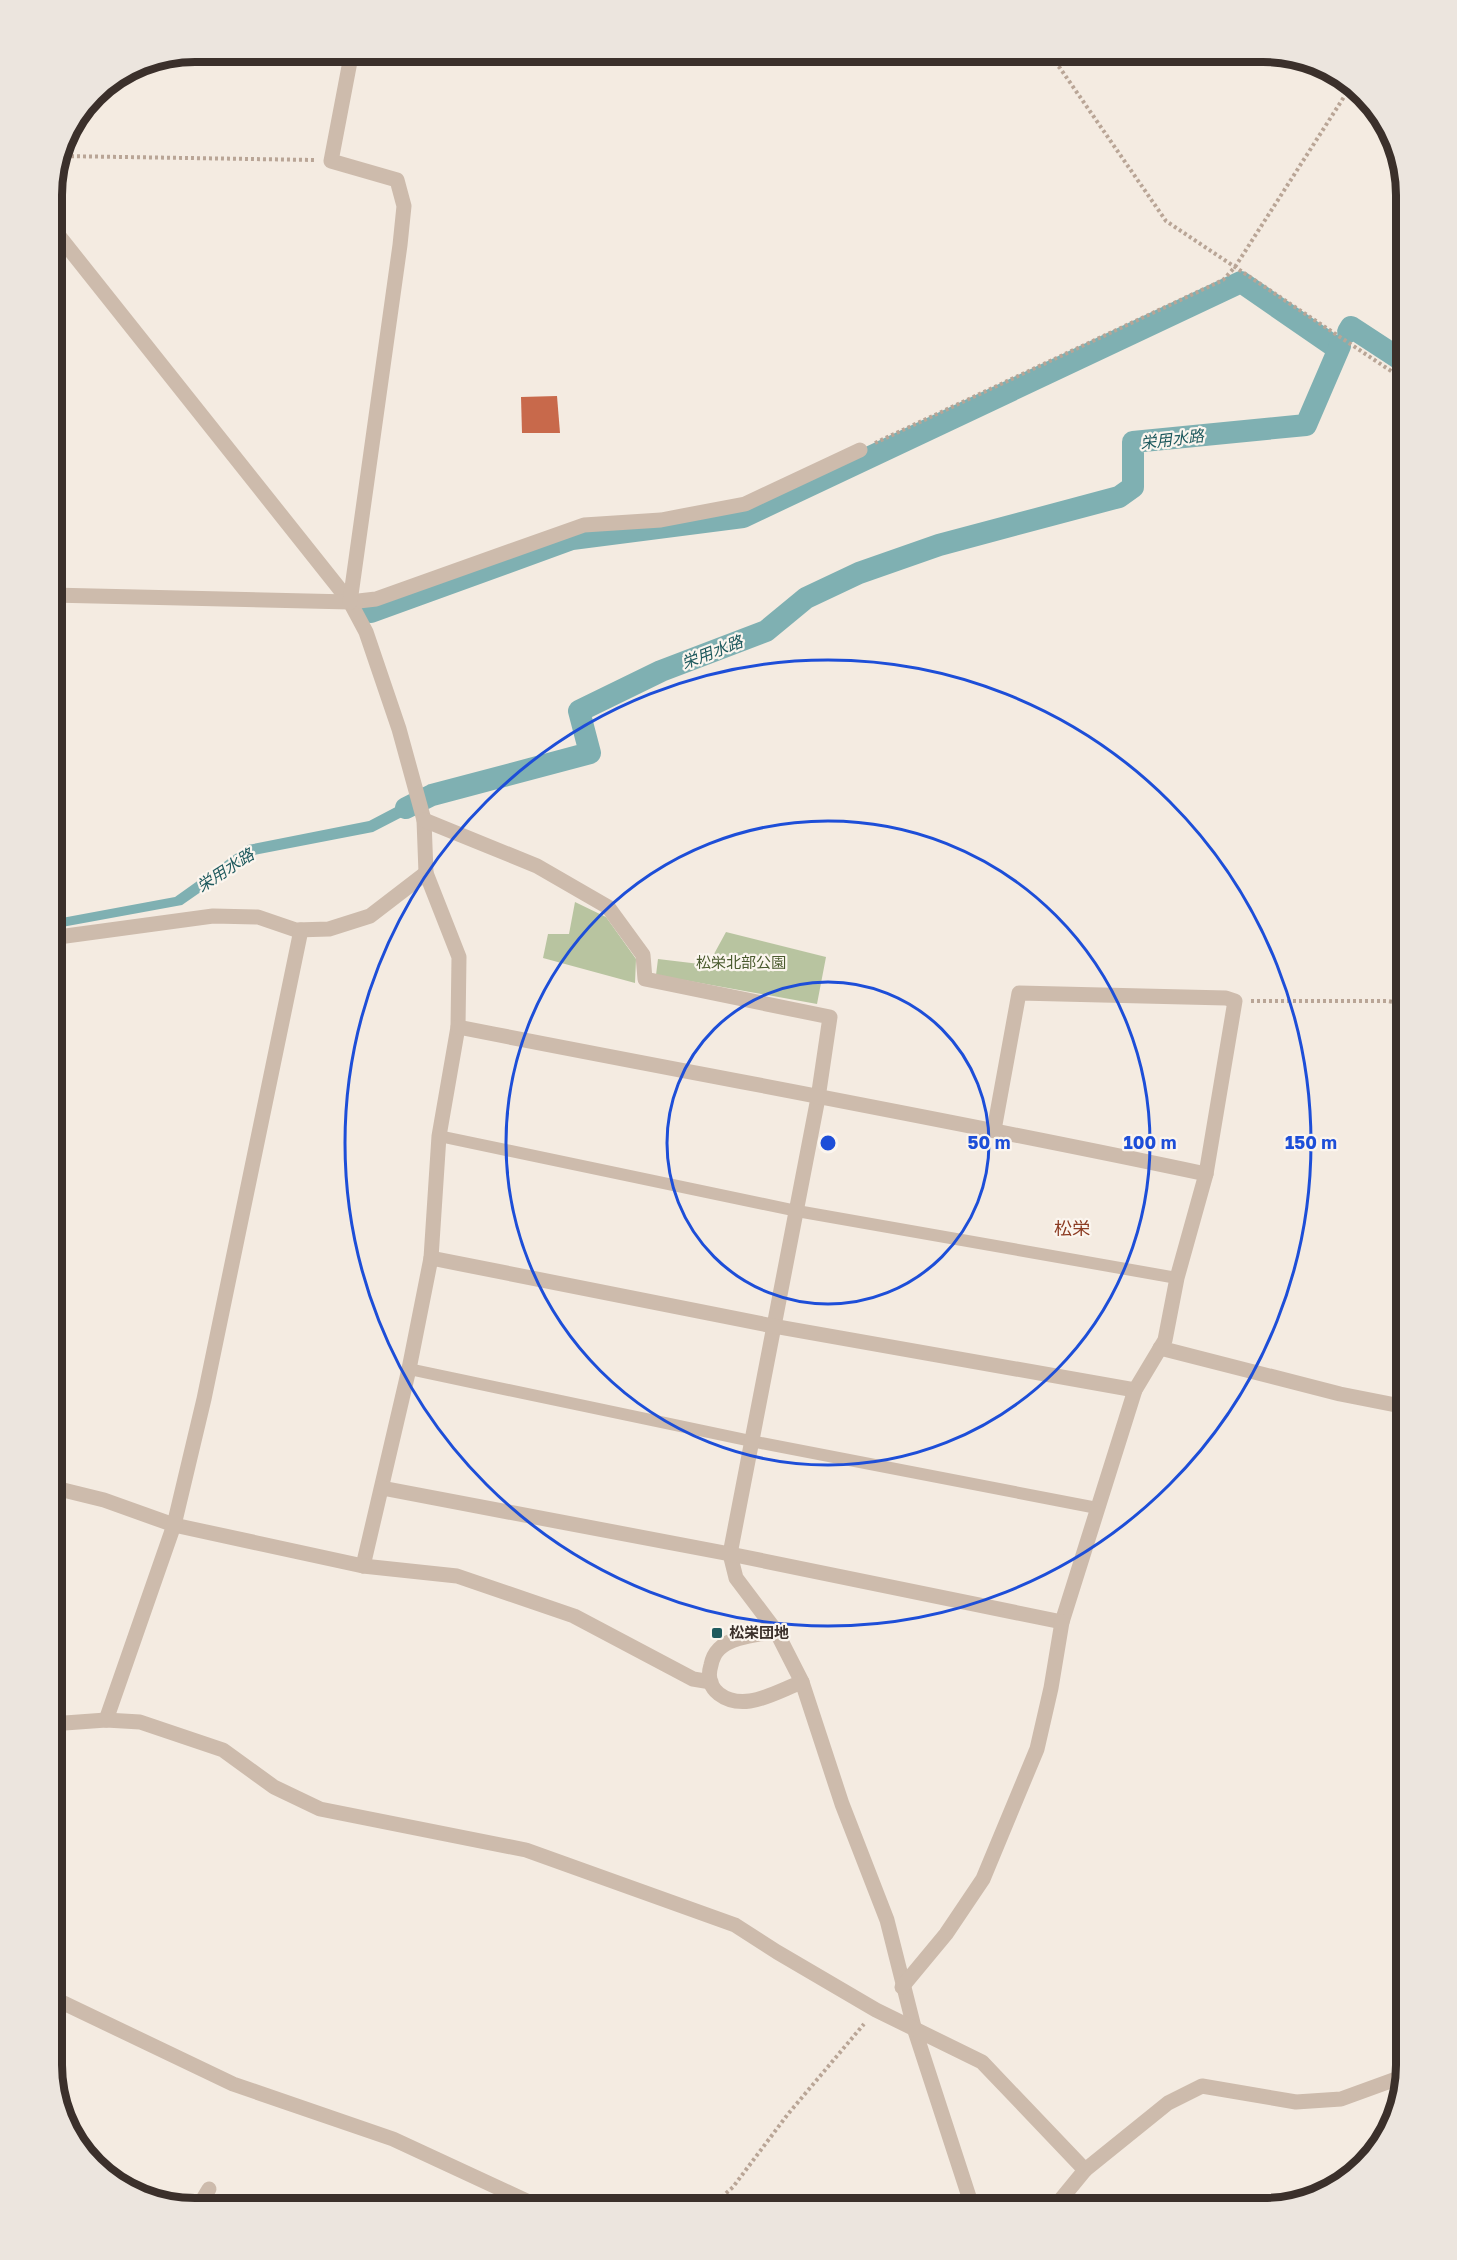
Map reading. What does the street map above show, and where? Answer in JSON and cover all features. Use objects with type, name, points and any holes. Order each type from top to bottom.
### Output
[{"type":"street","points":[[350,62],[331,160],[397,180],[404,206],[350,602]]},
{"type":"street","points":[[62,240],[350,602],[366,632],[399,729],[424,820],[426,873],[459,957],[458,1027],[439,1136],[431,1258],[409,1369],[363,1566]]},
{"type":"street","points":[[62,595],[350,602],[376,599],[584,525],[661,520],[745,504],[860,450]]},
{"type":"street","points":[[424,820],[537,866],[608,907],[643,955],[645,979],[830,1017],[797,1211],[730,1554],[736,1578],[776,1631],[801,1682],[842,1804],[887,1920],[902,1987],[915,2031],[970,2198]]},
{"type":"street","points":[[62,937],[213,916],[258,917],[296,930],[329,928],[370,916],[426,873]]},
{"type":"street","points":[[106,1720],[174,1525],[204,1399],[301,930]]},
{"type":"street","points":[[902,1987],[946,1934],[983,1879],[1037,1749],[1062,1622],[1097,1508],[1135,1390],[1165,1340],[1177,1278],[1206,1174],[1235,1001],[1226,998],[1020,993],[994,1130]]},
{"type":"street","points":[[458,1027],[994,1130],[1206,1174]]},
{"type":"street","points":[[431,1258],[773,1326],[1135,1390]]},
{"type":"street","points":[[1160,1348],[1340,1394],[1396,1405]]},
{"type":"street","points":[[382,1488],[730,1554],[1062,1622]]},
{"type":"street","points":[[62,1490],[104,1500],[174,1525],[363,1566],[457,1576],[574,1616],[693,1679],[711,1682]]},
{"type":"street","points":[[776,1631],[730,1641],[719,1649],[712,1659],[709,1670],[711,1682],[716,1692],[724,1698],[737,1701],[752,1701],[801,1682]]},
{"type":"street","points":[[62,1723],[106,1720],[140,1722],[223,1750],[274,1787],[320,1809],[526,1850],[735,1925],[876,2010],[982,2062],[1085,2170]]},
{"type":"street","points":[[62,2002],[233,2084],[393,2139],[520,2198]]},
{"type":"street","points":[[1062,2198],[1085,2170],[1168,2103],[1202,2086],[1296,2102],[1341,2099],[1394,2079]]},
{"type":"street","points":[[204,2198],[209,2189]]},
{"type":"lane","points":[[439,1136],[797,1211],[1177,1278]]},
{"type":"lane","points":[[409,1369],[751,1442],[1097,1508]]},
{"type":"path","points":[[1053,62],[1060,68],[1166,221],[1396,374]]},
{"type":"path","points":[[860,450],[1223,280],[1234,267],[1347,93]]},
{"type":"path","points":[[67,156],[331,160]]},
{"type":"path","points":[[1235,1001],[1396,1002]]},
{"type":"path","points":[[720,2198],[733,2187],[788,2114],[876,2010]]},
{"type":"green space","points":[[575,902],[606,917],[636,959],[635,983],[543,958],[548,934],[569,934]]},
{"type":"green space","name":"松栄北部公園","points":[[726,932],[826,957],[817,1004],[656,975],[658,959],[708,965]]},
{"type":"water","points":[[432,788],[435,800],[373,832],[254,855],[182,905],[62,927],[62,918],[175,897],[248,845],[369,821]]},
{"type":"building","points":[[557,396],[560,433],[522,433],[521,397]]},
{"type":"waterway","points":[[371,612],[572,539],[743,517],[1241,282],[1338,349]]},
{"type":"waterway","name":"栄用水路","points":[[1348,332],[1351,327],[1396,356]]},
{"type":"waterway","name":"栄用水路","points":[[406,808],[432,795],[590,753],[579,711],[661,671],[766,631],[806,598],[859,573],[939,545],[1119,497],[1133,487],[1133,442],[1306,425],[1340,346]]},
{"type":"place","name":"松栄団地","points":[[717,1633]]},
{"type":"district","name":"松栄","points":[[1072,1229]]}]
